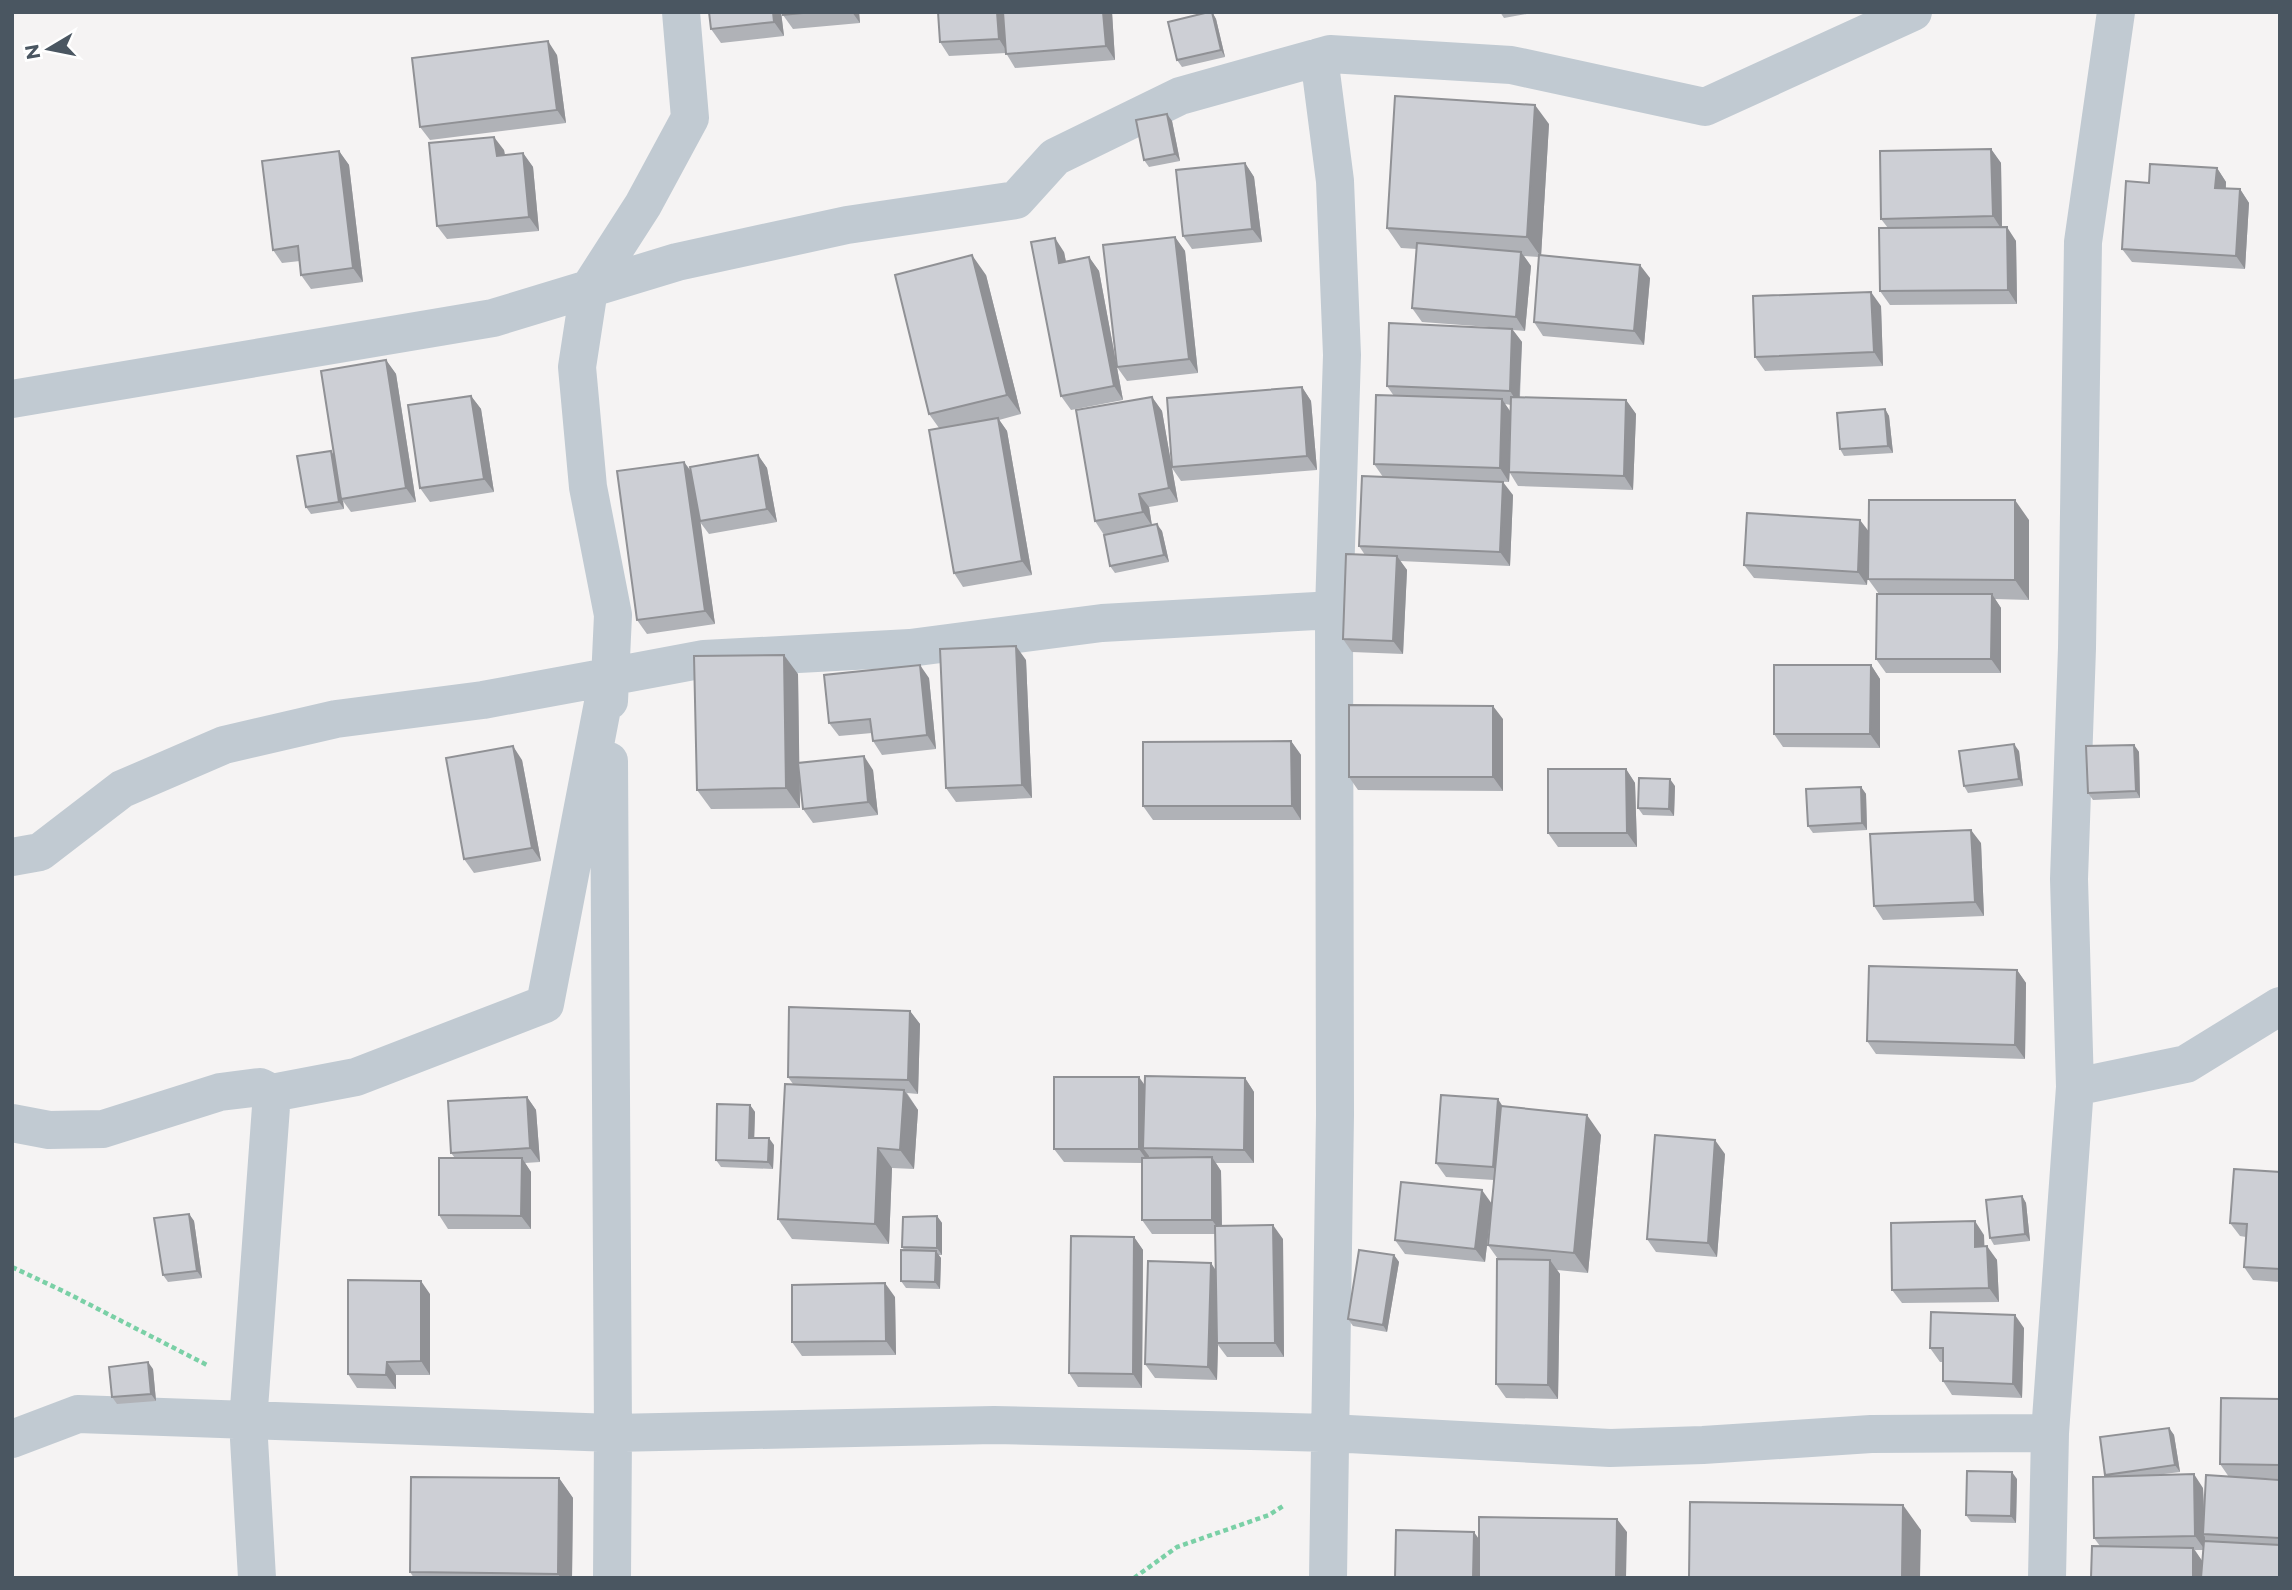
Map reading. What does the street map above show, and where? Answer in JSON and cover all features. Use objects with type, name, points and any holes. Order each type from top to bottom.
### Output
[{"type":"street","points":[[612,1578],[608,677],[613,615],[587,487],[577,367],[589,289],[643,205],[690,118],[681,12]]},
{"type":"street","points":[[12,399],[493,318],[677,262],[847,225],[1016,200],[1055,157],[1180,96],[1330,54],[1511,65],[1705,107],[1913,12]]},
{"type":"street","points":[[2047,1578],[2050,1433],[2075,1087],[2069,879],[2077,648],[2083,242],[2116,12]]},
{"type":"street","points":[[1320,57],[1335,181],[1342,355],[1334,610],[1335,1115],[1328,1578]]},
{"type":"street","points":[[12,857],[40,852],[122,789],[224,745],[336,719],[483,700],[704,659],[910,648],[1102,623],[1334,610]]},
{"type":"street","points":[[12,1123],[49,1130],[103,1129],[220,1092],[260,1087],[272,1093],[356,1077],[545,1004],[608,677]]},
{"type":"street","points":[[2075,1087],[2186,1064],[2280,1006]]},
{"type":"street","points":[[257,1578],[248,1422],[272,1093]]},
{"type":"street","points":[[12,1439],[78,1414],[613,1433],[994,1425],[1330,1433],[1610,1448],[1871,1434],[2050,1433]]},
{"type":"path","points":[[12,1267],[230,1377],[248,1422]]},
{"type":"path","points":[[1134,1578],[1177,1547],[1269,1515],[1329,1474]]},
{"type":"building","points":[[709,12],[773,12],[774,22],[711,29]]},
{"type":"building","points":[[783,12],[813,12],[783,15]]},
{"type":"building","points":[[938,12],[997,12],[999,39],[940,42]]},
{"type":"building","points":[[1003,12],[1103,12],[1106,46],[1006,54]]},
{"type":"building","points":[[1212,12],[1221,50],[1177,60],[1168,22]]},
{"type":"building","points":[[548,41],[557,110],[420,127],[412,58]]},
{"type":"building","points":[[1395,96],[1535,105],[1527,237],[1387,228]]},
{"type":"building","points":[[1167,114],[1175,154],[1144,160],[1136,120]]},
{"type":"building","points":[[494,137],[497,156],[523,153],[529,217],[437,226],[429,143]]},
{"type":"building","points":[[1991,149],[1993,216],[1881,219],[1880,151]]},
{"type":"building","points":[[339,151],[353,268],[301,275],[298,246],[273,250],[262,161]]},
{"type":"building","points":[[1245,163],[1252,229],[1183,236],[1176,170]]},
{"type":"building","points":[[2150,164],[2217,168],[2215,188],[2240,189],[2236,256],[2122,249],[2126,181],[2149,183]]},
{"type":"building","points":[[2007,227],[2008,290],[1880,291],[1879,228]]},
{"type":"building","points":[[1175,237],[1189,359],[1117,367],[1103,245]]},
{"type":"building","points":[[1055,238],[1059,263],[1089,257],[1114,386],[1061,396],[1031,242]]},
{"type":"building","points":[[1417,243],[1521,252],[1516,317],[1412,308]]},
{"type":"building","points":[[972,255],[1007,395],[929,414],[895,275]]},
{"type":"building","points":[[1539,255],[1640,265],[1634,331],[1534,322]]},
{"type":"building","points":[[1871,292],[1874,352],[1755,357],[1753,296]]},
{"type":"building","points":[[1389,323],[1512,329],[1510,391],[1387,386]]},
{"type":"building","points":[[386,360],[406,488],[341,499],[321,371]]},
{"type":"building","points":[[1302,387],[1307,456],[1172,467],[1167,398]]},
{"type":"building","points":[[1376,395],[1502,399],[1500,468],[1374,464]]},
{"type":"building","points":[[471,396],[484,479],[420,488],[408,405]]},
{"type":"building","points":[[1152,397],[1169,488],[1139,494],[1143,512],[1095,521],[1076,410]]},
{"type":"building","points":[[1511,397],[1626,400],[1624,476],[1509,472]]},
{"type":"building","points":[[1885,409],[1888,446],[1840,449],[1837,413]]},
{"type":"building","points":[[998,418],[1022,561],[954,573],[929,430]]},
{"type":"building","points":[[331,451],[339,502],[306,507],[297,456]]},
{"type":"building","points":[[758,455],[767,509],[700,521],[690,467]]},
{"type":"building","points":[[684,462],[705,611],[637,620],[617,471]]},
{"type":"building","points":[[1362,476],[1503,482],[1500,552],[1359,546]]},
{"type":"building","points":[[1869,500],[2015,500],[2015,580],[1868,579]]},
{"type":"building","points":[[1747,513],[1860,520],[1858,572],[1744,565]]},
{"type":"building","points":[[1157,524],[1164,555],[1110,566],[1104,535]]},
{"type":"building","points":[[1346,554],[1397,556],[1393,641],[1343,639]]},
{"type":"building","points":[[1877,594],[1992,594],[1991,659],[1876,659]]},
{"type":"building","points":[[1016,646],[1022,785],[946,788],[940,649]]},
{"type":"building","points":[[784,655],[786,788],[697,790],[694,656]]},
{"type":"building","points":[[920,665],[927,735],[873,741],[870,719],[829,723],[824,675]]},
{"type":"building","points":[[1774,665],[1871,665],[1870,734],[1774,734]]},
{"type":"building","points":[[1349,705],[1493,706],[1493,777],[1349,777]]},
{"type":"building","points":[[1291,741],[1292,806],[1143,806],[1143,742]]},
{"type":"building","points":[[2014,744],[2019,779],[1964,786],[1959,751]]},
{"type":"building","points":[[2134,745],[2136,791],[2088,793],[2086,746]]},
{"type":"building","points":[[513,746],[532,848],[464,859],[446,758]]},
{"type":"building","points":[[864,756],[868,802],[803,809],[798,763]]},
{"type":"building","points":[[1548,769],[1626,769],[1627,833],[1548,833]]},
{"type":"building","points":[[1639,778],[1670,779],[1669,809],[1638,808]]},
{"type":"building","points":[[1861,787],[1862,823],[1808,826],[1806,789]]},
{"type":"building","points":[[1971,830],[1975,902],[1874,906],[1870,834]]},
{"type":"building","points":[[1869,966],[2017,970],[2015,1045],[1867,1041]]},
{"type":"building","points":[[789,1007],[910,1011],[908,1080],[788,1077]]},
{"type":"building","points":[[1145,1076],[1245,1078],[1244,1150],[1143,1148]]},
{"type":"building","points":[[1054,1077],[1139,1077],[1139,1149],[1054,1149]]},
{"type":"building","points":[[785,1084],[904,1090],[900,1150],[878,1148],[875,1224],[778,1219]]},
{"type":"building","points":[[1441,1095],[1498,1099],[1493,1167],[1436,1163]]},
{"type":"building","points":[[527,1097],[530,1148],[451,1153],[448,1101]]},
{"type":"building","points":[[717,1104],[750,1105],[749,1138],[769,1138],[768,1162],[716,1160]]},
{"type":"building","points":[[1501,1106],[1587,1115],[1574,1253],[1488,1245]]},
{"type":"building","points":[[1655,1135],[1715,1140],[1708,1243],[1647,1239]]},
{"type":"building","points":[[1212,1157],[1212,1220],[1142,1220],[1142,1158]]},
{"type":"building","points":[[439,1158],[522,1158],[521,1216],[439,1215]]},
{"type":"building","points":[[2234,1169],[2280,1172],[2280,1269],[2244,1267],[2247,1224],[2230,1223]]},
{"type":"building","points":[[1401,1182],[1482,1190],[1475,1249],[1395,1240]]},
{"type":"building","points":[[2022,1196],[2025,1234],[1990,1238],[1986,1200]]},
{"type":"building","points":[[189,1214],[197,1271],[163,1275],[154,1218]]},
{"type":"building","points":[[937,1216],[937,1248],[902,1247],[903,1217]]},
{"type":"building","points":[[1975,1221],[1975,1247],[1987,1246],[1989,1288],[1892,1290],[1891,1223]]},
{"type":"building","points":[[1273,1225],[1275,1343],[1217,1343],[1215,1226]]},
{"type":"building","points":[[1071,1236],[1134,1237],[1133,1374],[1069,1373]]},
{"type":"building","points":[[901,1250],[936,1251],[935,1282],[901,1281]]},
{"type":"building","points":[[1359,1250],[1394,1255],[1383,1325],[1348,1319]]},
{"type":"building","points":[[1497,1259],[1550,1260],[1548,1385],[1496,1384]]},
{"type":"building","points":[[1148,1261],[1211,1263],[1208,1367],[1145,1364]]},
{"type":"building","points":[[348,1280],[421,1281],[421,1361],[387,1362],[386,1375],[348,1374]]},
{"type":"building","points":[[885,1283],[886,1341],[792,1342],[792,1285]]},
{"type":"building","points":[[1931,1312],[2015,1315],[2013,1384],[1943,1381],[1943,1348],[1930,1348]]},
{"type":"building","points":[[148,1362],[151,1394],[112,1397],[109,1367]]},
{"type":"building","points":[[2221,1398],[2280,1399],[2280,1465],[2220,1464]]},
{"type":"building","points":[[2169,1428],[2175,1465],[2105,1475],[2100,1437]]},
{"type":"building","points":[[1967,1471],[2012,1472],[2011,1516],[1966,1515]]},
{"type":"building","points":[[2194,1474],[2195,1536],[2094,1538],[2093,1477]]},
{"type":"building","points":[[2206,1475],[2280,1480],[2280,1538],[2203,1534]]},
{"type":"building","points":[[411,1477],[559,1478],[558,1574],[410,1572]]},
{"type":"building","points":[[1690,1502],[1903,1505],[1902,1578],[1689,1578]]},
{"type":"building","points":[[1479,1517],[1617,1519],[1616,1578],[1479,1578]]},
{"type":"building","points":[[1396,1530],[1474,1532],[1473,1578],[1395,1578]]},
{"type":"building","points":[[2204,1541],[2280,1545],[2280,1578],[2201,1578]]},
{"type":"building","points":[[2092,1546],[2193,1548],[2193,1578],[2091,1578]]}]
